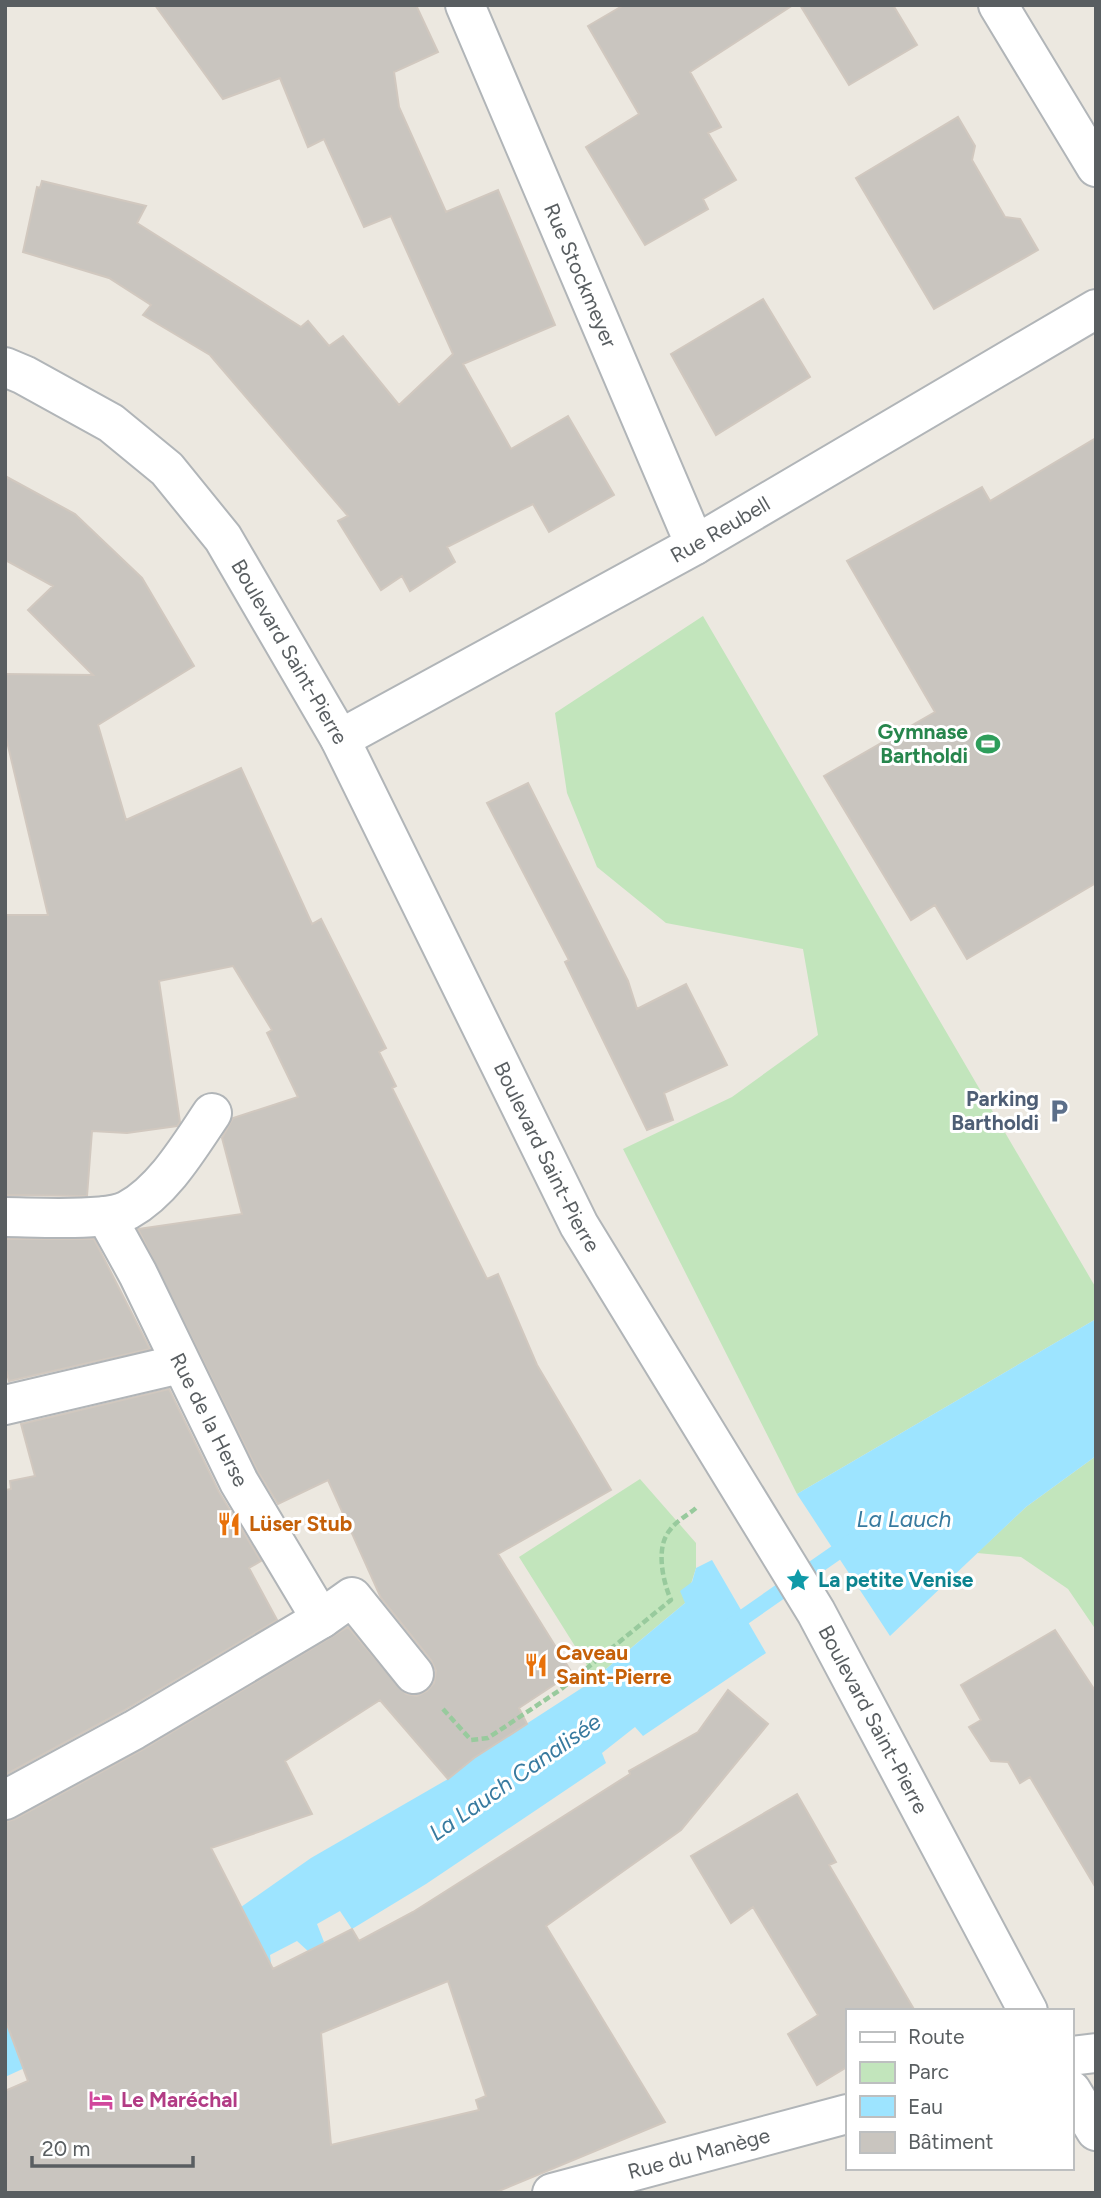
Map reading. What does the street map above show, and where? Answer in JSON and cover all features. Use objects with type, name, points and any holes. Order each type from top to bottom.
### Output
[{"type":"street","name":"Rue Stockmeyer","points":[[465,5],[695,545]]},
{"type":"street","points":[[998,5],[1096,167]]},
{"type":"street","name":"Rue Reubell","points":[[340,739],[695,545],[1096,309]]},
{"type":"street","name":"Boulevard Saint-Pierre","points":[[5,367],[24,374],[111,423],[167,469],[223,538],[340,739],[579,1225],[816,1612],[1027,2009]]},
{"type":"street","points":[[5,1217],[106,1216],[127,1211],[151,1192],[182,1157],[212,1114]]},
{"type":"street","name":"Rue de la Herse","points":[[106,1216],[138,1274],[239,1482],[321,1619]]},
{"type":"street","points":[[5,1405],[180,1364]]},
{"type":"street","points":[[5,1800],[134,1730],[321,1619],[352,1597],[414,1674]]},
{"type":"street","points":[[1073,2056],[1096,2053]]},
{"type":"street","points":[[1073,2093],[1096,2131]]},
{"type":"street","name":"Rue du Manège","points":[[552,2193],[846,2114]]},
{"type":"path","points":[[471,1740],[488,1738],[560,1690],[671,1600],[663,1581],[663,1556],[668,1531],[735,1477]]},
{"type":"green space","points":[[703,616],[1096,1288],[1096,1319],[797,1494],[623,1149],[732,1097],[818,1035],[803,949],[666,923],[597,867],[567,793],[555,713]]},
{"type":"green space","points":[[1096,1456],[1096,1630],[1068,1589],[1021,1557],[977,1553],[1026,1507]]},
{"type":"green space","points":[[640,1479],[696,1543],[696,1568],[685,1603],[595,1678],[519,1557]]},
{"type":"water","name":"La Lauch","points":[[1096,1319],[1096,1456],[1026,1507],[890,1636],[797,1494]]},
{"type":"water","points":[[712,1560],[766,1653],[643,1736],[635,1727],[602,1753],[606,1763],[426,1884],[352,1929],[340,1911],[317,1924],[324,1942],[309,1952],[297,1941],[270,1955],[271,1963],[206,2004],[53,2055],[5,2077],[5,2019],[241,1907],[311,1858],[448,1779],[472,1759],[588,1684],[685,1603],[680,1591],[692,1582],[696,1568]]},
{"type":"building","points":[[155,5],[416,5],[438,52],[394,72],[399,107],[446,212],[498,190],[555,325],[463,364],[511,449],[568,416],[614,495],[549,532],[533,504],[447,547],[455,562],[410,591],[402,576],[381,590],[338,521],[348,516],[210,355],[143,315],[151,305],[109,278],[23,252],[37,187],[40,188],[42,181],[146,206],[137,223],[301,327],[308,321],[329,346],[343,336],[399,405],[453,354],[391,216],[364,227],[324,139],[308,147],[280,78],[223,99]]},
{"type":"building","points":[[624,5],[793,5],[690,72],[721,127],[708,133],[736,180],[703,199],[708,209],[645,245],[586,147],[639,114],[588,26]]},
{"type":"building","points":[[800,5],[893,5],[917,45],[849,85]]},
{"type":"building","points":[[958,117],[975,146],[972,160],[1005,217],[1020,219],[1038,250],[934,309],[856,178]]},
{"type":"building","points":[[763,299],[810,377],[716,435],[671,354]]},
{"type":"building","name":"Gymnase Bartholdi","points":[[1096,438],[1096,883],[967,959],[935,905],[911,920],[824,776],[935,712],[847,561],[982,487],[990,501]]},
{"type":"building","points":[[5,476],[75,514],[142,578],[194,666],[98,725],[126,820],[241,768],[312,924],[321,919],[386,1048],[379,1052],[396,1086],[392,1088],[487,1279],[498,1274],[537,1365],[611,1490],[498,1554],[572,1673],[519,1708],[527,1724],[474,1758],[448,1779],[380,1700],[285,1761],[312,1814],[211,1848],[273,1969],[352,1929],[359,1941],[413,1912],[630,1774],[629,1771],[698,1732],[728,1690],[768,1724],[681,1830],[546,1926],[665,2122],[494,2193],[5,2193],[5,2091],[28,2081],[5,2019],[5,1822],[144,1749],[348,1627],[406,1694],[417,1696],[427,1691],[434,1683],[436,1671],[431,1660],[381,1598],[328,1480],[278,1504],[258,1472],[138,1229],[242,1214],[222,1138],[233,1118],[298,1097],[267,1033],[272,1030],[233,966],[159,981],[180,1122],[177,1126],[127,1133],[92,1131],[87,1196],[5,1195],[5,915],[48,915],[5,733],[5,674],[93,675],[28,610],[53,586],[5,560]],"holes":[[[448,1981],[486,2096],[476,2100],[479,2110],[331,2145],[321,2033]]]},
{"type":"building","points":[[528,783],[628,981],[637,1009],[686,984],[727,1065],[664,1093],[673,1120],[647,1130],[565,962],[569,960],[487,803]]},
{"type":"building","points":[[5,1239],[94,1239],[150,1349],[9,1381],[5,1366]]},
{"type":"building","points":[[169,1389],[219,1492],[261,1561],[249,1568],[277,1620],[123,1711],[5,1775],[5,1490],[11,1489],[10,1481],[35,1476],[21,1424]]},
{"type":"building","points":[[1055,1630],[1096,1692],[1096,1888],[1030,1777],[1020,1783],[1008,1762],[991,1761],[969,1727],[981,1720],[961,1685]]},
{"type":"building","points":[[797,1794],[836,1862],[829,1865],[914,2009],[846,2009],[846,2068],[817,2085],[788,2034],[818,2015],[753,1907],[731,1923],[691,1856]]},
{"type":"waterway","name":"La Lauch Canalisée","points":[[728,1628],[853,1541]]},
{"type":"place","name":"Gymnase Bartholdi","points":[[988,744]]},
{"type":"place","name":"Parking Bartholdi","points":[[1059,1111]]},
{"type":"place","name":"Lüser Stub","points":[[229,1524]]},
{"type":"place","name":"La petite Venise","points":[[798,1580]]},
{"type":"place","name":"Caveau Saint-Pierre","points":[[536,1665]]},
{"type":"place","name":"Le Maréchal","points":[[101,2100]]}]
